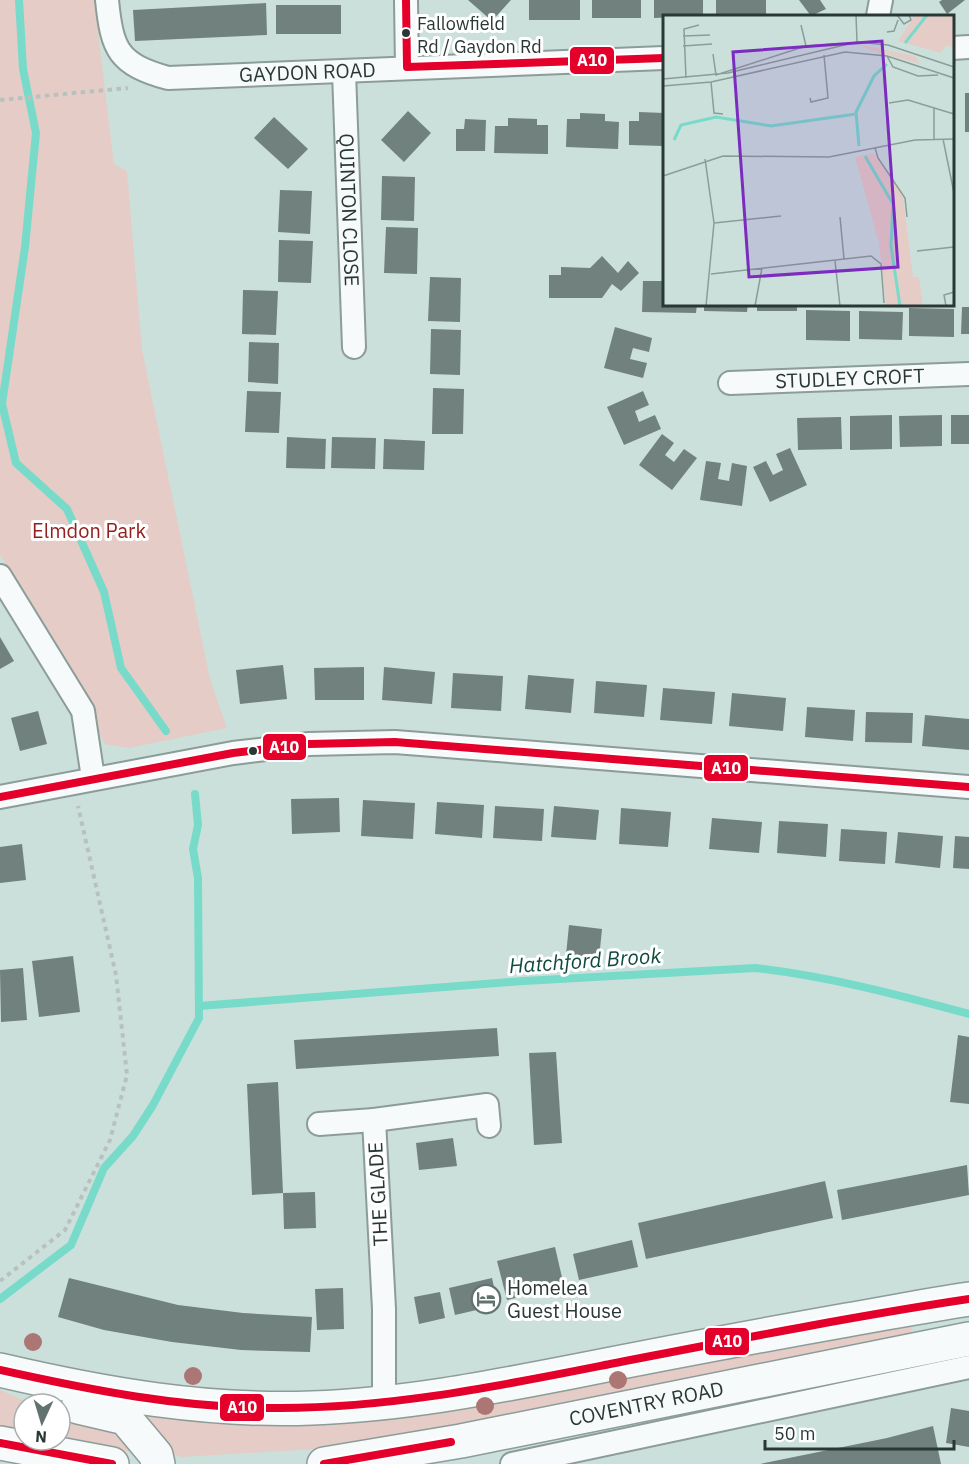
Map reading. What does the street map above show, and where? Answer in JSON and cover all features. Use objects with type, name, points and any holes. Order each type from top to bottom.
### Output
[{"type":"highway","points":[[14,1373],[175,1404],[246,1408],[313,1408],[384,1403],[473,1391],[729,1341],[969,1299]]},
{"type":"highway","name":"COVENTRY ROAD","points":[[324,1464],[461,1441],[969,1339]]},
{"type":"highway","points":[[14,1373],[47,1400],[125,1418],[156,1455],[158,1464]]},
{"type":"highway","points":[[0,1443],[112,1464]]},
{"type":"street","name":"GAYDON ROAD","points":[[107,0],[109,23],[118,51],[137,69],[168,78],[663,58]]},
{"type":"street","points":[[406,0],[407,67]]},
{"type":"street","points":[[878,15],[881,0]]},
{"type":"street","points":[[954,48],[969,47]]},
{"type":"street","name":"QUINTON CLOSE","points":[[344,72],[354,347]]},
{"type":"street","name":"STUDLEY CROFT","points":[[730,382],[969,374]]},
{"type":"street","points":[[0,576],[82,711],[93,778]]},
{"type":"street","points":[[0,797],[232,753],[309,744],[395,742],[969,787]]},
{"type":"street","name":"THE GLADE","points":[[384,1403],[384,1309],[374,1120],[487,1105],[489,1126]]},
{"type":"street","points":[[319,1124],[374,1120]]},
{"type":"street","name":"COVENTRY ROAD","points":[[512,1464],[969,1367]]},
{"type":"path","points":[[0,100],[135,88],[168,78]]},
{"type":"path","points":[[0,1281],[65,1230],[110,1140],[127,1075],[116,975],[78,805]]},
{"type":"green space","name":"Elmdon Park","points":[[0,0],[94,0],[114,164],[127,171],[142,350],[210,679],[227,728],[129,748],[104,744],[80,683],[0,555]]},
{"type":"green space","points":[[910,1321],[913,1333],[493,1421],[335,1448],[181,1457],[171,1453],[166,1440],[146,1420],[148,1416],[222,1421]]},
{"type":"green space","points":[[0,1390],[12,1395],[12,1430],[0,1427]]},
{"type":"green space","points":[[72,1417],[111,1426],[135,1450],[117,1452],[72,1443]]},
{"type":"building","points":[[468,0],[511,0],[492,21]]},
{"type":"building","points":[[529,0],[580,0],[580,20],[529,20]]},
{"type":"building","points":[[592,0],[641,0],[641,18],[592,18]]},
{"type":"building","points":[[654,0],[703,0],[703,15],[663,15],[663,18],[654,18]]},
{"type":"building","points":[[716,0],[766,0],[766,15],[716,15]]},
{"type":"building","points":[[799,0],[820,0],[826,9],[810,15]]},
{"type":"building","points":[[965,0],[947,14],[939,2]]},
{"type":"building","points":[[266,3],[267,35],[135,41],[133,10]]},
{"type":"building","points":[[276,5],[341,5],[341,34],[276,34]]},
{"type":"building","points":[[965,93],[969,93],[969,132],[965,132]]},
{"type":"building","points":[[408,111],[431,133],[404,162],[381,140]]},
{"type":"building","points":[[639,112],[663,113],[663,146],[629,145],[629,121],[639,121]]},
{"type":"building","points":[[580,113],[605,114],[605,121],[619,122],[618,149],[566,147],[567,119],[580,119]]},
{"type":"building","points":[[274,117],[308,149],[288,169],[254,138]]},
{"type":"building","points":[[508,118],[537,119],[537,125],[548,125],[548,154],[494,153],[495,126],[508,126]]},
{"type":"building","points":[[465,119],[486,120],[485,151],[456,151],[456,129],[464,129]]},
{"type":"building","points":[[382,176],[415,177],[414,221],[381,220]]},
{"type":"building","points":[[280,190],[312,191],[310,234],[278,232]]},
{"type":"building","points":[[386,227],[418,228],[417,274],[384,273]]},
{"type":"building","points":[[279,240],[313,241],[311,283],[278,282]]},
{"type":"building","points":[[602,256],[618,273],[628,261],[639,273],[621,291],[612,284],[602,298],[549,298],[549,275],[561,275],[561,267],[590,268]]},
{"type":"building","points":[[430,277],[461,278],[460,322],[428,321]]},
{"type":"building","points":[[643,281],[663,281],[663,306],[697,306],[696,313],[642,312]]},
{"type":"building","points":[[243,290],[278,291],[276,335],[242,334]]},
{"type":"building","points":[[704,306],[748,306],[747,312],[704,311]]},
{"type":"building","points":[[757,306],[797,306],[797,311],[757,311]]},
{"type":"building","points":[[962,307],[969,307],[969,334],[961,334]]},
{"type":"building","points":[[909,308],[954,309],[954,337],[909,336]]},
{"type":"building","points":[[806,310],[850,311],[850,341],[806,340]]},
{"type":"building","points":[[859,311],[903,312],[902,340],[859,339]]},
{"type":"building","points":[[615,327],[652,338],[649,352],[633,348],[630,359],[647,363],[643,378],[604,368]]},
{"type":"building","points":[[431,329],[461,330],[460,375],[430,374]]},
{"type":"building","points":[[249,342],[279,343],[278,384],[248,382]]},
{"type":"building","points":[[433,388],[464,389],[463,434],[432,434]]},
{"type":"building","points":[[247,391],[281,392],[279,433],[245,432]]},
{"type":"building","points":[[643,391],[649,405],[635,411],[639,422],[655,415],[661,429],[624,445],[607,407]]},
{"type":"building","points":[[892,415],[892,449],[850,450],[850,416]]},
{"type":"building","points":[[942,415],[942,446],[900,447],[899,416]]},
{"type":"building","points":[[951,415],[969,415],[969,444],[951,444]]},
{"type":"building","points":[[841,417],[842,449],[798,450],[797,418]]},
{"type":"building","points":[[662,434],[674,443],[665,455],[674,462],[684,449],[697,458],[672,490],[639,465]]},
{"type":"building","points":[[287,437],[326,439],[325,469],[286,468]]},
{"type":"building","points":[[332,437],[376,438],[375,469],[331,468]]},
{"type":"building","points":[[384,439],[425,441],[424,470],[383,469]]},
{"type":"building","points":[[790,448],[807,485],[770,502],[753,467],[766,461],[773,475],[783,470],[776,454]]},
{"type":"building","points":[[706,461],[721,463],[718,479],[729,481],[732,463],[747,466],[742,506],[700,500]]},
{"type":"building","points":[[0,637],[14,661],[0,669]]},
{"type":"building","points":[[283,665],[287,699],[240,704],[236,670]]},
{"type":"building","points":[[364,667],[364,700],[315,700],[314,668]]},
{"type":"building","points":[[384,667],[435,672],[432,704],[382,700]]},
{"type":"building","points":[[453,673],[503,676],[501,711],[451,708]]},
{"type":"building","points":[[528,675],[574,679],[571,713],[525,709]]},
{"type":"building","points":[[596,681],[647,685],[644,717],[594,713]]},
{"type":"building","points":[[663,688],[715,692],[712,724],[660,720]]},
{"type":"building","points":[[732,693],[786,698],[783,731],[729,726]]},
{"type":"building","points":[[807,707],[855,710],[853,741],[805,737]]},
{"type":"building","points":[[38,711],[47,744],[20,751],[11,718]]},
{"type":"building","points":[[866,712],[913,713],[912,743],[865,742]]},
{"type":"building","points":[[925,715],[969,719],[969,750],[922,746]]},
{"type":"building","points":[[339,798],[340,832],[292,834],[291,799]]},
{"type":"building","points":[[363,800],[415,803],[413,839],[361,836]]},
{"type":"building","points":[[437,802],[484,805],[482,838],[435,834]]},
{"type":"building","points":[[495,806],[544,809],[542,841],[493,838]]},
{"type":"building","points":[[554,806],[599,810],[596,840],[551,837]]},
{"type":"building","points":[[621,808],[671,812],[668,847],[619,844]]},
{"type":"building","points":[[712,818],[762,822],[759,853],[709,849]]},
{"type":"building","points":[[779,821],[828,824],[826,857],[777,853]]},
{"type":"building","points":[[841,829],[887,832],[885,864],[839,861]]},
{"type":"building","points":[[898,832],[943,836],[940,868],[895,863]]},
{"type":"building","points":[[955,836],[969,837],[969,869],[953,868]]},
{"type":"building","points":[[22,844],[26,880],[0,883],[0,847]]},
{"type":"building","points":[[569,925],[602,929],[599,959],[566,955]]},
{"type":"building","points":[[73,956],[80,1012],[39,1017],[32,961]]},
{"type":"building","points":[[23,968],[27,1020],[1,1022],[0,970]]},
{"type":"building","points":[[497,1028],[499,1056],[296,1069],[294,1040]]},
{"type":"building","points":[[958,1035],[969,1037],[969,1104],[950,1102]]},
{"type":"building","points":[[556,1052],[562,1143],[534,1145],[529,1053]]},
{"type":"building","points":[[278,1082],[283,1193],[252,1195],[247,1084]]},
{"type":"building","points":[[453,1138],[457,1166],[419,1170],[416,1143]]},
{"type":"building","points":[[967,1165],[969,1195],[842,1220],[837,1190]]},
{"type":"building","points":[[825,1181],[833,1218],[646,1259],[638,1223]]},
{"type":"building","points":[[315,1192],[316,1228],[284,1229],[283,1193]]},
{"type":"building","points":[[632,1240],[638,1267],[579,1280],[573,1254]]},
{"type":"building","points":[[555,1247],[564,1286],[507,1300],[497,1261]]},
{"type":"building","points":[[69,1278],[178,1305],[243,1313],[312,1317],[310,1352],[241,1350],[172,1342],[104,1330],[58,1317]]},
{"type":"building","points":[[492,1278],[498,1305],[455,1315],[449,1288]]},
{"type":"building","points":[[343,1288],[344,1329],[317,1330],[315,1289]]},
{"type":"building","points":[[440,1292],[445,1318],[419,1324],[414,1297]]},
{"type":"building","points":[[951,1408],[969,1411],[969,1447],[946,1443]]},
{"type":"building","points":[[933,1426],[941,1464],[760,1464],[887,1438]]},
{"type":"waterway","name":"Hatchford Brook","points":[[19,0],[23,69],[36,133],[25,247],[2,404],[16,463],[67,509],[104,592],[121,668],[166,731]]},
{"type":"waterway","name":"Hatchford Brook","points":[[0,1299],[71,1245],[104,1168],[133,1136],[153,1105],[199,1018],[198,878],[193,849],[198,825],[195,794]]},
{"type":"waterway","name":"Hatchford Brook","points":[[199,1006],[524,981],[755,968],[836,981],[969,1014]]},
{"type":"transit line","name":"A10","points":[[406,0],[407,67],[663,58]]},
{"type":"transit line","name":"A10","points":[[0,797],[233,753],[309,744],[395,742],[969,787]]},
{"type":"transit line","name":"A10","points":[[0,1370],[136,1397],[204,1405],[273,1408],[358,1405],[485,1388],[789,1330],[969,1299]]},
{"type":"transit line","name":"A10","points":[[324,1464],[451,1442]]},
{"type":"transit line","name":"A10","points":[[0,1443],[112,1464]]},
{"type":"place","name":"Fallowfield Rd / Gaydon Rd","points":[[406,33]]},
{"type":"place","name":"Homelea Guest House","points":[[486,1299]]}]
